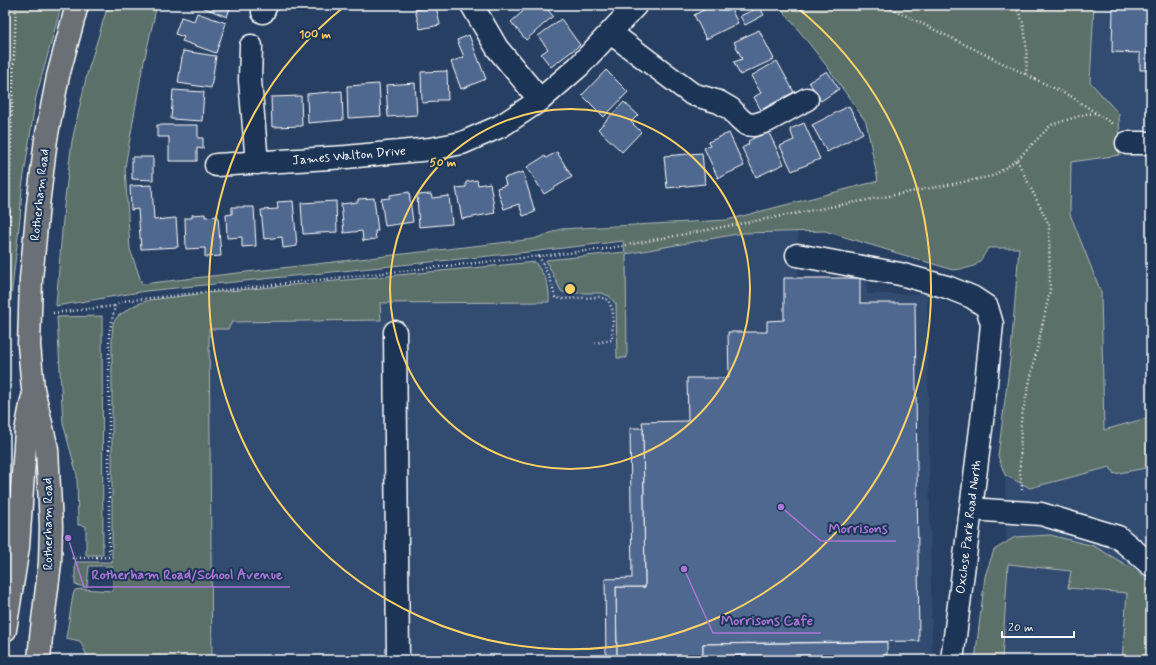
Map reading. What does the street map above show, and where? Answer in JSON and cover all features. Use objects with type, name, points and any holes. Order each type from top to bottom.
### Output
[{"type":"main road","name":"Rotherham Road","points":[[39,660],[50,563],[51,525],[47,449],[34,388],[29,345],[31,279],[46,139],[58,76],[77,5]]},
{"type":"main road","name":"Rotherham Road","points":[[5,630],[12,547],[26,432],[34,388]]},
{"type":"street","points":[[472,5],[497,48],[540,100]]},
{"type":"street","name":"James Walton Drive","points":[[216,165],[346,157],[430,149],[462,143],[501,126],[540,100],[579,66],[636,5]]},
{"type":"street","points":[[611,33],[692,94],[719,102],[731,109],[746,124],[754,125],[767,121],[807,98]]},
{"type":"street","points":[[251,46],[250,80],[257,163]]},
{"type":"street","points":[[1127,143],[1151,143]]},
{"type":"street","name":"Oxclose Park Road North","points":[[798,255],[900,274],[947,287],[972,297],[987,307],[992,324],[985,394],[952,660]]},
{"type":"street","points":[[395,332],[398,660]]},
{"type":"street","points":[[971,509],[1033,513],[1118,537],[1151,565]]},
{"type":"path","points":[[9,247],[10,157],[16,5]]},
{"type":"path","points":[[884,5],[1072,97],[1114,125],[1127,143]]},
{"type":"path","points":[[1014,6],[1021,15],[1025,37],[1027,58],[1026,75]]},
{"type":"path","points":[[46,314],[114,306],[123,301],[605,249],[993,176],[1017,160],[1051,125],[1086,114],[1097,113]]},
{"type":"path","points":[[1017,160],[1049,225],[1050,291],[1021,420],[1020,472],[1033,513]]},
{"type":"path","points":[[540,256],[551,281],[555,296],[561,298],[600,296],[608,300],[613,311],[612,340],[595,343]]},
{"type":"path","points":[[70,558],[108,557],[108,334],[114,306]]},
{"type":"shaded area","points":[[1094,5],[1151,5],[1151,660],[1002,660],[1007,564],[1005,475],[1030,488],[1101,292],[1070,214],[1071,162],[1120,155],[1119,114],[1090,82]]},
{"type":"shaded area","points":[[798,232],[798,278],[867,278],[867,294],[927,294],[932,660],[176,660],[208,293],[626,252],[626,254],[743,233]]},
{"type":"green space","points":[[5,5],[60,5],[61,7],[36,97],[22,188],[5,352]]},
{"type":"green space","points":[[108,5],[157,5],[142,70],[125,167],[130,249],[142,284],[534,239],[561,229],[727,220],[878,181],[866,122],[826,65],[777,5],[1094,5],[1090,82],[1119,114],[1120,155],[1071,162],[1070,214],[1101,292],[1104,430],[1151,417],[1151,467],[1114,474],[1110,467],[1030,488],[1005,475],[998,456],[1011,352],[1019,248],[988,248],[975,265],[953,270],[825,231],[743,233],[626,254],[627,358],[617,358],[616,304],[609,296],[602,293],[565,293],[561,291],[546,260],[625,252],[623,241],[146,291],[56,306],[64,206],[72,141],[87,74]]},
{"type":"green space","points":[[535,262],[548,285],[549,302],[380,303],[381,320],[232,322],[228,329],[209,329],[212,660],[89,660],[80,641],[66,638],[75,590],[113,591],[112,566],[89,566],[87,587],[75,585],[75,562],[112,562],[112,336],[113,323],[118,316],[135,305],[149,300]]},
{"type":"green space","points":[[102,316],[103,555],[86,555],[86,526],[78,525],[77,475],[63,423],[57,317]]},
{"type":"green space","points":[[1050,535],[1094,546],[1140,573],[1151,585],[1151,660],[1122,660],[1127,593],[1068,588],[1071,571],[1008,564],[1002,660],[975,660],[985,576],[994,550],[1015,537]]},
{"type":"building","points":[[197,5],[231,5],[227,17]]},
{"type":"building","points":[[343,5],[373,5],[343,7]]},
{"type":"building","points":[[381,5],[412,5],[381,7]]},
{"type":"building","points":[[530,5],[544,5],[553,16],[526,40],[511,22]]},
{"type":"building","points":[[713,5],[738,5],[731,9],[738,23],[706,39],[694,15]]},
{"type":"building","points":[[1113,5],[1151,5],[1151,70],[1140,70],[1140,53],[1112,52]]},
{"type":"building","points":[[436,6],[440,25],[420,29],[415,10]]},
{"type":"building","points":[[760,7],[764,15],[745,25],[740,16]]},
{"type":"building","points":[[197,13],[226,23],[216,53],[182,41],[184,37],[175,34],[181,17],[194,21]]},
{"type":"building","points":[[561,19],[580,45],[551,67],[541,54],[548,49],[538,36]]},
{"type":"building","points":[[759,30],[774,59],[740,75],[734,62],[742,59],[734,42]]},
{"type":"building","points":[[469,35],[486,79],[461,89],[451,62],[464,57],[457,40]]},
{"type":"building","points":[[183,51],[216,56],[211,88],[178,83]]},
{"type":"building","points":[[777,61],[794,92],[761,110],[754,97],[761,93],[751,76]]},
{"type":"building","points":[[606,70],[628,92],[604,117],[582,95]]},
{"type":"building","points":[[447,71],[448,100],[437,100],[437,102],[422,103],[421,72]]},
{"type":"building","points":[[827,71],[839,89],[821,101],[809,82]]},
{"type":"building","points":[[415,83],[417,115],[388,117],[386,85]]},
{"type":"building","points":[[379,84],[381,116],[348,118],[347,86]]},
{"type":"building","points":[[173,90],[204,92],[202,121],[171,119]]},
{"type":"building","points":[[342,91],[343,120],[308,123],[307,94]]},
{"type":"building","points":[[301,96],[302,126],[272,127],[271,97]]},
{"type":"building","points":[[624,102],[638,115],[631,122],[641,132],[622,152],[598,129]]},
{"type":"building","points":[[849,106],[863,133],[827,152],[812,125]]},
{"type":"building","points":[[804,123],[820,159],[792,171],[780,146],[794,140],[790,129]]},
{"type":"building","points":[[157,125],[198,125],[198,138],[203,138],[203,149],[197,148],[197,161],[169,161],[169,137],[157,137]]},
{"type":"building","points":[[768,131],[784,164],[756,177],[742,148],[749,144],[748,141]]},
{"type":"building","points":[[729,133],[744,166],[718,178],[704,148],[710,146],[708,142]]},
{"type":"building","points":[[557,152],[572,177],[544,194],[527,167],[545,156],[546,158]]},
{"type":"building","points":[[702,153],[705,184],[667,188],[664,156]]},
{"type":"building","points":[[132,157],[153,157],[153,180],[132,179]]},
{"type":"building","points":[[523,172],[535,212],[523,216],[519,204],[504,209],[497,188],[506,185],[504,178]]},
{"type":"building","points":[[477,180],[478,185],[490,183],[495,213],[462,219],[456,188],[466,187],[466,182]]},
{"type":"building","points":[[152,185],[154,220],[176,218],[178,247],[141,249],[138,209],[131,210],[130,186]]},
{"type":"building","points":[[409,192],[413,222],[385,226],[381,199],[390,198],[390,195]]},
{"type":"building","points":[[431,194],[432,198],[449,196],[452,224],[419,227],[417,195]]},
{"type":"building","points":[[374,198],[378,231],[375,231],[376,239],[363,241],[362,231],[344,233],[341,204],[358,202],[358,199]]},
{"type":"building","points":[[293,201],[297,246],[283,248],[282,237],[264,239],[261,210],[278,209],[277,202]]},
{"type":"building","points":[[336,201],[337,232],[303,234],[301,203]]},
{"type":"building","points":[[232,207],[254,207],[256,246],[242,247],[242,237],[227,238],[226,215],[232,214]]},
{"type":"building","points":[[205,214],[205,217],[218,216],[221,256],[205,257],[205,248],[186,249],[185,218],[192,218],[192,215]]},
{"type":"building","points":[[784,278],[860,278],[860,303],[915,303],[919,641],[703,644],[703,660],[617,660],[616,587],[645,587],[642,422],[688,421],[687,378],[729,378],[728,332],[767,332],[767,321],[784,320]]},
{"type":"building","points":[[630,428],[643,428],[645,587],[616,587],[617,660],[606,660],[605,579],[632,578]]},
{"type":"building","points":[[887,642],[887,655],[710,656],[711,660],[703,660],[703,644]]},
{"type":"place","name":"Morrisons","points":[[781,507]]},
{"type":"place","name":"Rotherham Road/School Avenue","points":[[68,538]]},
{"type":"place","name":"Morrisons Cafe","points":[[684,569]]}]
